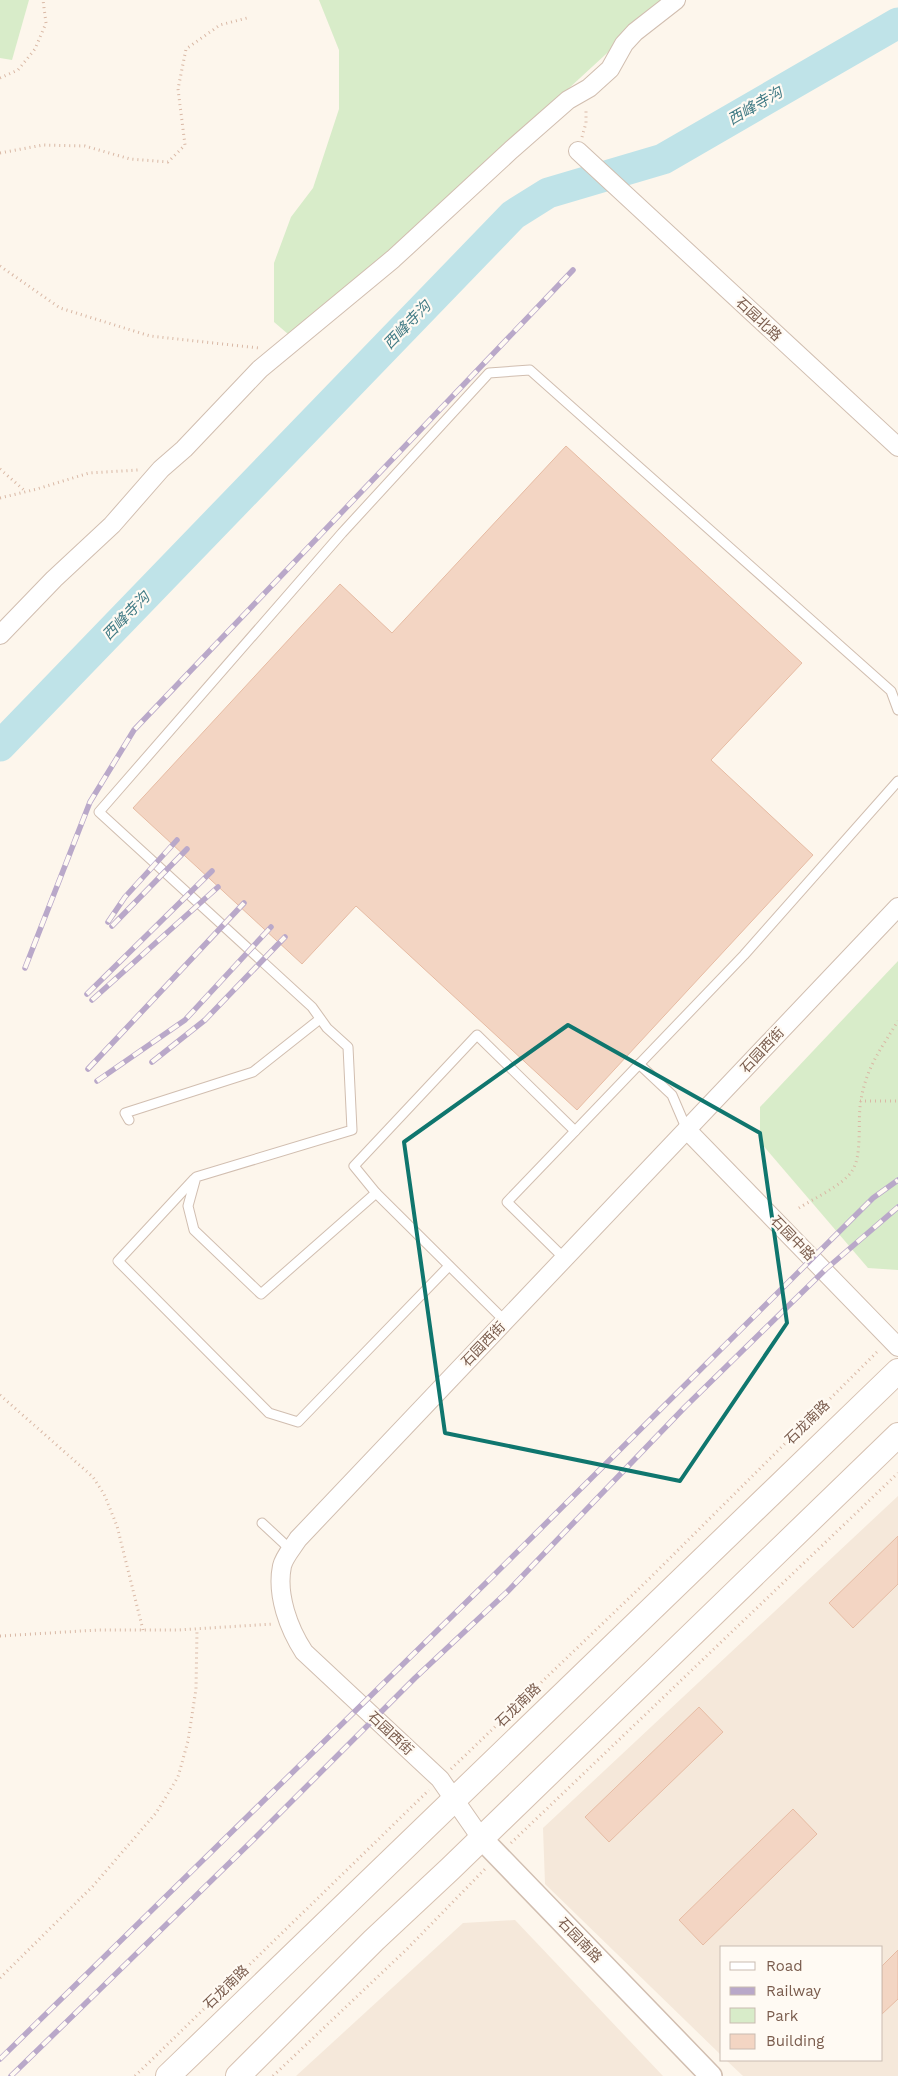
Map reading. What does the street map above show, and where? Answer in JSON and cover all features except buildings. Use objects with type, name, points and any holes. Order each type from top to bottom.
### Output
[{"type":"main road","name":"石龙南路","points":[[168,2076],[898,1371]]},
{"type":"main road","points":[[238,2076],[374,1940],[898,1436]]},
{"type":"street","points":[[0,635],[54,579],[112,525],[161,469],[184,449],[260,369],[393,259],[568,100],[588,88],[610,70],[624,44],[635,32],[676,0]]},
{"type":"street","name":"石园北路","points":[[578,151],[898,448]]},
{"type":"street","name":"石园西街","points":[[455,1800],[440,1779],[304,1652],[292,1634],[281,1589],[282,1565],[298,1539],[898,907]]},
{"type":"street","name":"石园中路","points":[[687,1130],[894,1343]]},
{"type":"street","name":"石园南路","points":[[455,1800],[481,1838],[711,2076]]},
{"type":"lane","points":[[449,1266],[298,1422],[269,1413],[118,1261],[196,1177],[352,1130],[348,1047],[327,1028],[312,1007],[99,812],[342,533],[489,373],[530,370],[891,691],[898,710]]},
{"type":"lane","points":[[564,1258],[507,1202],[744,955],[898,781]]},
{"type":"lane","points":[[129,1120],[125,1113],[253,1072],[320,1019]]},
{"type":"lane","points":[[505,1321],[376,1193],[354,1166],[476,1036],[575,1131]]},
{"type":"lane","points":[[639,1064],[672,1095],[687,1130]]},
{"type":"lane","points":[[196,1177],[188,1206],[194,1230],[261,1294],[376,1193]]},
{"type":"lane","points":[[262,1523],[291,1550]]},
{"type":"path","points":[[0,78],[18,70],[35,49],[46,24],[43,0]]},
{"type":"path","points":[[0,153],[43,145],[85,146],[130,159],[168,162],[185,145],[178,89],[186,49],[220,25],[247,18]]},
{"type":"path","points":[[578,151],[586,123],[588,88]]},
{"type":"path","points":[[0,266],[60,308],[150,336],[282,351]]},
{"type":"path","points":[[0,469],[26,492]]},
{"type":"path","points":[[0,498],[89,473],[161,469]]},
{"type":"path","points":[[799,1208],[842,1181],[853,1171],[857,1157],[860,1101],[872,1061],[898,1021]]},
{"type":"path","points":[[860,1101],[898,1101]]},
{"type":"path","name":"石龙南路","points":[[135,2076],[440,1779],[894,1343]]},
{"type":"path","points":[[0,1395],[93,1476],[104,1494],[117,1526],[143,1630]]},
{"type":"path","points":[[273,2076],[406,1950],[498,1856],[898,1473]]},
{"type":"path","points":[[0,1636],[98,1630],[197,1629],[289,1622]]},
{"type":"path","points":[[0,1978],[94,1886],[156,1813],[178,1777],[188,1741],[196,1689],[197,1629]]},
{"type":"highlighted area","points":[[568,1025],[760,1133],[787,1323],[680,1481],[445,1433],[404,1142]]},
{"type":"shaded area","points":[[898,1496],[898,2076],[743,2076],[727,2061],[883,2061],[883,1946],[720,1946],[720,2054],[545,1884],[543,1828]]},
{"type":"shaded area","points":[[515,1920],[663,2076],[296,2076],[463,1923]]},
{"type":"green space","points":[[0,0],[29,0],[12,60],[0,58]]},
{"type":"green space","points":[[319,0],[663,0],[295,340],[274,322],[274,263],[291,217],[313,188],[339,109],[339,50]]},
{"type":"green space","points":[[898,961],[898,1270],[868,1268],[760,1142],[760,1107]]},
{"type":"waterway","name":"西峰寺沟","points":[[0,746],[513,215],[548,193],[663,159],[898,23]]},
{"type":"railway","points":[[25,968],[90,802],[134,730],[573,270]]},
{"type":"railway","points":[[108,922],[125,897],[177,840]]},
{"type":"railway","points":[[112,926],[187,849]]},
{"type":"railway","points":[[87,994],[212,871]]},
{"type":"railway","points":[[92,1000],[218,887]]},
{"type":"railway","points":[[88,1069],[244,903]]},
{"type":"railway","points":[[97,1081],[185,1020],[271,927]]},
{"type":"railway","points":[[152,1062],[205,1020],[285,937]]},
{"type":"railway","points":[[0,2059],[493,1576],[873,1198],[898,1180]]},
{"type":"railway","points":[[11,2076],[252,1841],[415,1678],[507,1592],[685,1407],[826,1269],[898,1207]]}]
